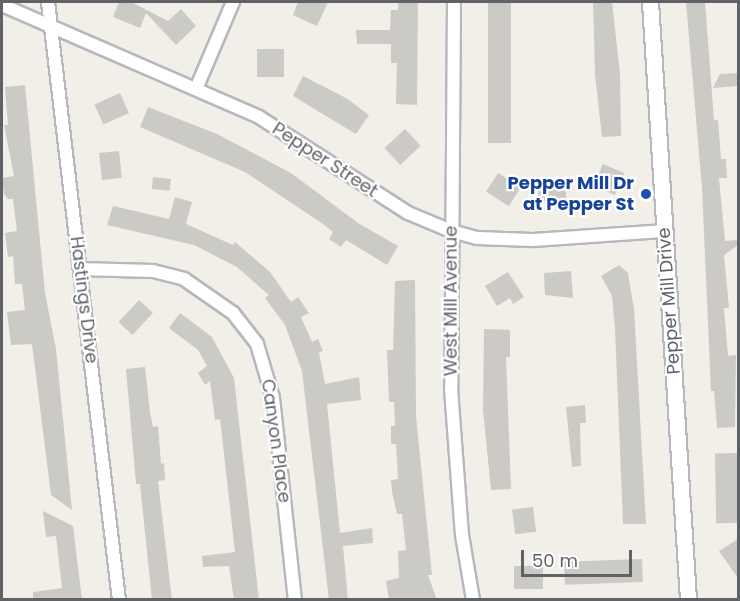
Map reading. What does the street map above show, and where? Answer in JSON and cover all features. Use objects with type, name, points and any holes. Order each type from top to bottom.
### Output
[{"type":"street","name":"Hastings Drive","points":[[48,2],[119,600]]},
{"type":"street","points":[[196,89],[233,2]]},
{"type":"street","name":"West Mill Avenue","points":[[454,2],[451,231],[453,434],[467,580],[473,600]]},
{"type":"street","name":"Pepper Mill Drive","points":[[651,2],[688,600]]},
{"type":"street","name":"Pepper Street","points":[[2,5],[196,89],[291,136],[408,213],[451,231],[477,237],[532,240],[664,231]]},
{"type":"street","name":"Canyon Place","points":[[80,269],[142,270],[184,279],[233,313],[257,344],[273,398],[295,600]]},
{"type":"building","points":[[119,2],[131,2],[168,21],[181,9],[196,26],[176,45],[146,13],[140,28],[113,17]]},
{"type":"building","points":[[298,2],[328,2],[317,26],[293,15]]},
{"type":"building","points":[[398,2],[418,2],[417,105],[396,104],[397,63],[391,63],[391,44],[357,44],[356,30],[390,30],[391,10],[398,10]]},
{"type":"building","points":[[488,2],[511,2],[511,143],[488,143]]},
{"type":"building","points":[[593,2],[612,2],[620,74],[621,136],[602,137],[595,74]]},
{"type":"building","points":[[686,2],[705,2],[714,120],[718,120],[721,159],[726,159],[727,178],[719,178],[725,241],[738,240],[738,245],[724,255],[729,308],[724,308],[728,356],[736,355],[735,427],[717,428],[714,391],[711,391],[702,188]]},
{"type":"building","points":[[257,49],[284,49],[284,77],[257,77]]},
{"type":"building","points":[[738,73],[738,86],[713,88],[720,74]]},
{"type":"building","points":[[303,76],[346,98],[369,115],[356,134],[293,96]]},
{"type":"building","points":[[25,85],[45,293],[56,349],[72,510],[51,495],[32,344],[11,345],[7,312],[25,310],[22,284],[15,284],[13,256],[8,257],[5,233],[17,231],[13,199],[8,199],[4,194],[2,178],[14,176],[4,125],[8,125],[5,87]]},
{"type":"building","points":[[120,93],[129,113],[103,124],[94,104]]},
{"type":"building","points":[[148,107],[217,134],[291,173],[358,223],[398,246],[387,265],[346,240],[341,247],[329,239],[333,232],[323,224],[245,172],[140,127]]},
{"type":"building","points":[[405,129],[421,146],[400,165],[385,148]]},
{"type":"building","points":[[119,151],[122,178],[102,180],[99,153]]},
{"type":"building","points":[[603,164],[624,173],[615,195],[594,186]]},
{"type":"building","points":[[498,173],[521,188],[509,206],[486,191]]},
{"type":"building","points":[[153,177],[171,179],[170,191],[152,189]]},
{"type":"building","points":[[538,181],[566,181],[566,201],[538,201]]},
{"type":"building","points":[[175,197],[192,202],[186,224],[233,245],[235,242],[270,272],[291,302],[298,297],[309,313],[301,317],[312,342],[318,339],[323,351],[319,352],[325,384],[359,377],[361,400],[327,404],[340,533],[372,528],[373,543],[343,546],[348,600],[329,600],[302,371],[285,325],[265,298],[269,295],[237,267],[194,245],[107,225],[113,206],[169,219]]},
{"type":"building","points":[[619,265],[628,273],[634,309],[646,524],[623,524],[615,329],[612,296],[601,276]]},
{"type":"building","points":[[571,271],[573,298],[545,295],[544,273]]},
{"type":"building","points":[[508,272],[524,297],[513,304],[510,298],[497,306],[485,286]]},
{"type":"building","points":[[415,280],[416,416],[432,575],[428,575],[437,600],[389,600],[386,581],[399,578],[398,551],[406,550],[402,514],[397,514],[392,492],[391,480],[398,479],[396,444],[391,444],[391,426],[395,426],[394,402],[389,402],[387,350],[393,350],[395,281]]},
{"type":"building","points":[[139,300],[153,313],[132,335],[119,322]]},
{"type":"building","points":[[180,313],[212,337],[234,378],[259,600],[234,600],[229,566],[203,567],[202,556],[235,552],[220,419],[215,420],[210,381],[205,385],[198,373],[207,366],[198,350],[169,328]]},
{"type":"building","points":[[484,329],[510,330],[510,357],[506,357],[511,489],[491,490],[483,410]]},
{"type":"building","points":[[145,367],[150,413],[153,427],[158,426],[161,464],[164,463],[165,480],[158,481],[172,600],[152,600],[140,484],[136,484],[126,369]]},
{"type":"building","points":[[585,405],[586,423],[580,423],[581,466],[572,467],[566,407]]},
{"type":"building","points":[[715,453],[737,453],[738,523],[716,523]]},
{"type":"building","points":[[533,507],[536,532],[515,534],[512,510]]},
{"type":"building","points":[[43,511],[73,526],[82,600],[33,600],[33,592],[62,588],[56,536],[46,537]]},
{"type":"building","points":[[738,539],[738,578],[719,551]]},
{"type":"building","points":[[642,559],[643,582],[565,585],[564,562]]},
{"type":"building","points":[[514,566],[543,566],[543,589],[514,589]]},
{"type":"place","name":"Pepper Mill Dr at Pepper St","points":[[646,194]]}]
